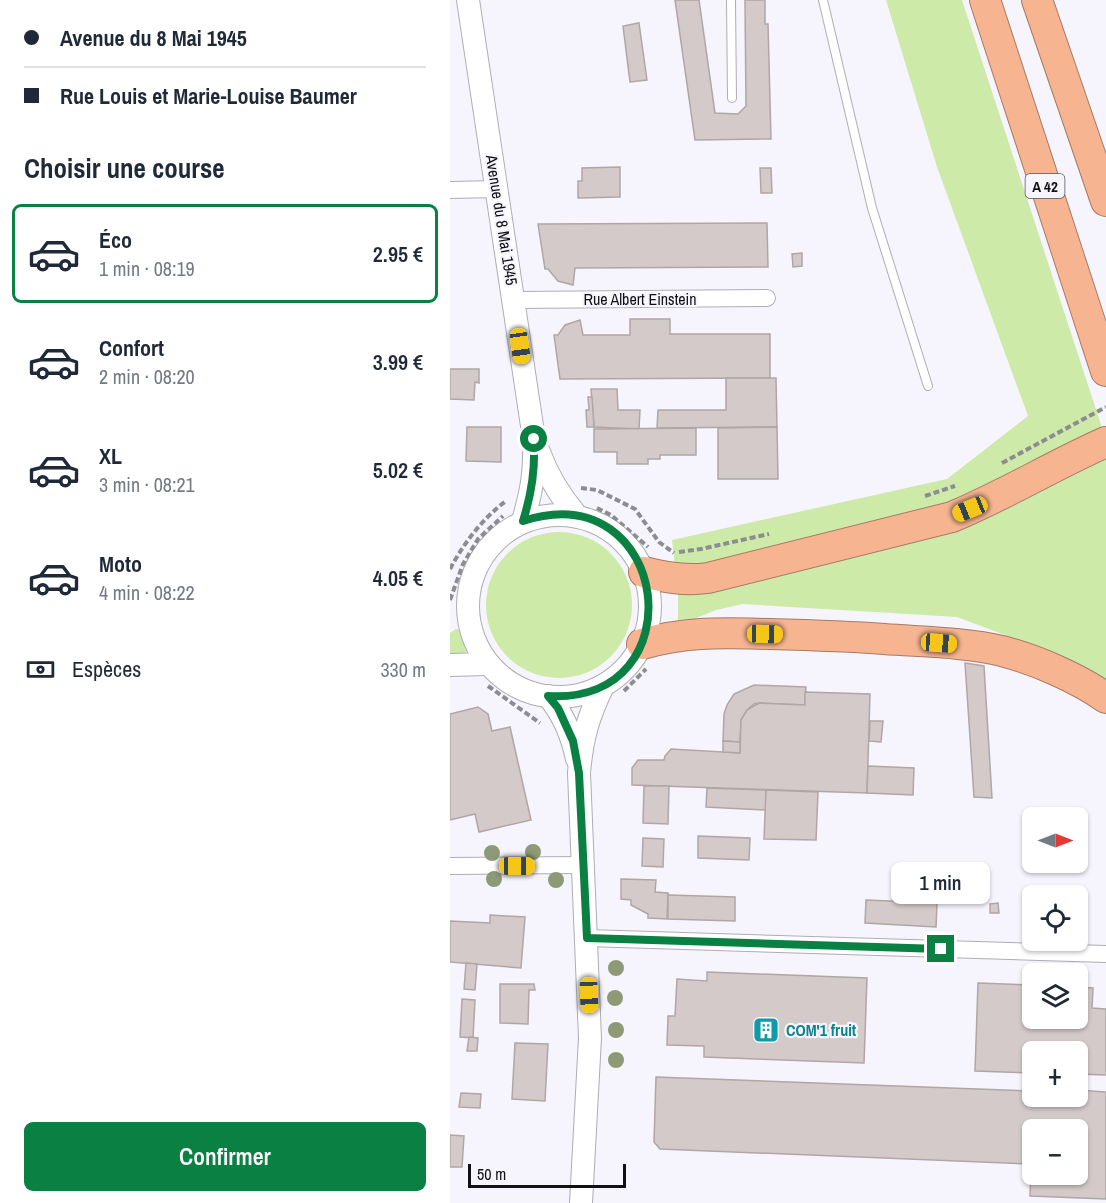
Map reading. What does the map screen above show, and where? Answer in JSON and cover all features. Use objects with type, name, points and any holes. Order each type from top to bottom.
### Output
[{"type":"highway","name":"A 42","points":[[985,0],[1106,371]]},
{"type":"highway","points":[[1037,0],[1106,201]]},
{"type":"highway","points":[[650,563],[669,579],[708,578],[952,517],[988,502],[1106,442]]},
{"type":"highway","points":[[642,644],[668,637],[699,633],[830,636],[961,644],[1002,651],[1037,663],[1092,688],[1106,698]]},
{"type":"main road","name":"Avenue du 8 Mai 1945","points":[[468,0],[534,439],[535,471],[524,495],[523,521]]},
{"type":"main road","name":"Avenue du 8 Mai 1945","points":[[534,439],[556,490],[585,511]]},
{"type":"main road","points":[[585,511],[592,520],[618,536],[637,558],[650,563],[650,615],[642,644],[626,668],[603,686],[575,696],[534,694],[515,686],[498,674],[488,664],[471,631],[456,612],[468,600],[473,575],[484,553],[501,534],[523,521],[548,515],[585,511]]},
{"type":"main road","points":[[450,665],[488,664]]},
{"type":"main road","points":[[579,773],[589,715],[603,686]]},
{"type":"main road","points":[[548,696],[558,708],[573,741],[579,773],[590,1038],[581,1203]]},
{"type":"street","points":[[450,190],[497,189]]},
{"type":"street","name":"Rue Albert Einstein","points":[[514,300],[767,298]]},
{"type":"street","points":[[450,866],[583,865]]},
{"type":"street","points":[[587,938],[1106,954]]},
{"type":"lane","points":[[730,0],[732,98]]},
{"type":"lane","points":[[823,0],[872,208],[928,386]]},
{"type":"path","points":[[1048,438],[1106,407]]},
{"type":"path","points":[[556,490],[575,488],[597,490],[619,500],[635,509],[659,542],[679,556],[688,556]]},
{"type":"path","points":[[450,568],[476,529],[504,502],[524,495]]},
{"type":"path","points":[[456,612],[463,564],[478,539],[524,495]]},
{"type":"path","points":[[585,511],[611,515],[650,563]]},
{"type":"green space","points":[[886,0],[962,0],[1106,440],[1106,682],[1058,655],[957,617],[743,604],[716,610],[694,619],[678,620],[678,592],[672,540],[947,479],[1028,416],[937,167]]},
{"type":"green space","points":[[559,532],[587,538],[611,553],[626,577],[632,605],[626,633],[611,657],[587,672],[559,678],[531,672],[507,657],[492,633],[486,605],[492,577],[507,553],[531,538]]},
{"type":"green space","points":[[456,629],[460,630],[466,650],[465,654],[450,655],[450,633]]},
{"type":"building","points":[[675,0],[699,0],[715,113],[738,114],[746,106],[745,0],[765,0],[765,24],[768,24],[771,139],[695,140]]},
{"type":"building","points":[[639,23],[647,80],[630,82],[623,26]]},
{"type":"building","points":[[620,167],[620,197],[578,198],[578,181],[582,181],[582,168]]},
{"type":"building","points":[[760,168],[771,168],[772,193],[761,193]]},
{"type":"building","points":[[767,223],[768,267],[575,268],[573,285],[558,281],[548,269],[545,269],[538,224]]},
{"type":"building","points":[[802,253],[802,266],[793,267],[792,254]]},
{"type":"building","points":[[630,319],[670,319],[670,334],[770,334],[770,378],[560,379],[554,335],[558,335],[565,325],[580,320],[583,335],[630,335]]},
{"type":"building","points":[[450,369],[479,369],[479,383],[475,382],[474,400],[450,399]]},
{"type":"building","points":[[726,378],[776,378],[777,427],[657,428],[658,410],[726,410]]},
{"type":"building","points":[[591,389],[617,389],[618,410],[640,410],[639,429],[594,427]]},
{"type":"building","points":[[588,397],[592,397],[594,427],[587,427]]},
{"type":"building","points":[[467,427],[501,427],[501,462],[466,461]]},
{"type":"building","points":[[777,427],[778,479],[718,479],[718,428]]},
{"type":"building","points":[[696,428],[696,455],[660,455],[660,459],[648,459],[648,464],[617,464],[617,452],[594,452],[594,429]]},
{"type":"building","points":[[965,663],[984,666],[992,798],[974,797]]},
{"type":"building","points":[[754,685],[806,687],[805,705],[754,704],[741,720],[740,742],[723,741],[724,714],[727,705],[734,694]]},
{"type":"building","points":[[805,692],[870,694],[867,793],[632,785],[632,768],[638,760],[664,760],[671,749],[740,753],[741,720],[747,710],[759,703],[805,705]]},
{"type":"building","points":[[478,707],[488,714],[492,731],[510,727],[531,820],[479,832],[475,814],[450,820],[450,714]]},
{"type":"building","points":[[870,721],[883,721],[881,742],[869,741]]},
{"type":"building","points":[[723,741],[740,742],[740,753],[723,752]]},
{"type":"building","points":[[868,766],[914,768],[913,795],[867,793]]},
{"type":"building","points":[[644,786],[669,786],[668,824],[643,823]]},
{"type":"building","points":[[707,788],[766,790],[766,810],[706,807]]},
{"type":"building","points":[[766,790],[818,792],[816,840],[764,839]]},
{"type":"building","points":[[698,836],[750,838],[749,860],[698,858]]},
{"type":"building","points":[[643,838],[664,839],[663,867],[642,866]]},
{"type":"building","points":[[621,879],[656,880],[655,892],[668,893],[667,919],[648,918],[648,914],[631,905],[631,900],[621,899]]},
{"type":"building","points":[[668,895],[735,897],[735,921],[668,919]]},
{"type":"building","points":[[866,900],[937,903],[936,927],[865,923]]},
{"type":"building","points":[[998,903],[999,913],[990,913],[990,904]]},
{"type":"building","points":[[490,915],[525,917],[521,968],[450,962],[450,921],[490,923]]},
{"type":"building","points":[[466,963],[477,964],[475,990],[464,989]]},
{"type":"building","name":"COM'1 fruit","points":[[707,972],[867,978],[864,1063],[704,1057],[704,1046],[667,1045],[668,1016],[675,1016],[677,979],[707,981]]},
{"type":"building","points":[[978,983],[1022,985],[1022,1029],[1088,1029],[1088,988],[1093,988],[1092,1008],[1106,1009],[1106,1075],[1088,1074],[1088,1041],[1022,1041],[1022,1073],[975,1071]]},
{"type":"building","points":[[500,984],[534,984],[535,990],[529,990],[528,1024],[500,1023]]},
{"type":"building","points":[[462,999],[475,1000],[473,1038],[460,1037]]},
{"type":"building","points":[[469,1037],[478,1038],[477,1051],[467,1051]]},
{"type":"building","points":[[515,1043],[548,1044],[545,1101],[512,1099]]},
{"type":"building","points":[[656,1077],[1022,1091],[1022,1107],[1088,1107],[1088,1091],[1106,1092],[1106,1199],[1030,1196],[1030,1185],[1088,1185],[1088,1119],[1022,1119],[1022,1164],[660,1149],[654,1142]]},
{"type":"building","points":[[461,1093],[481,1094],[480,1108],[459,1107]]},
{"type":"building","points":[[450,1135],[464,1136],[462,1167],[450,1167]]},
{"type":"place","name":"COM'1 fruit","points":[[766,1030]]},
{"type":"route","points":[[534,439],[535,471],[532,493],[523,521],[535,517],[562,514],[592,520],[605,527],[618,536],[637,558],[644,572],[650,600],[647,630],[642,644],[626,668],[615,678],[590,692],[575,696],[548,696],[558,708],[573,741],[579,773],[587,938],[941,949]]}]
